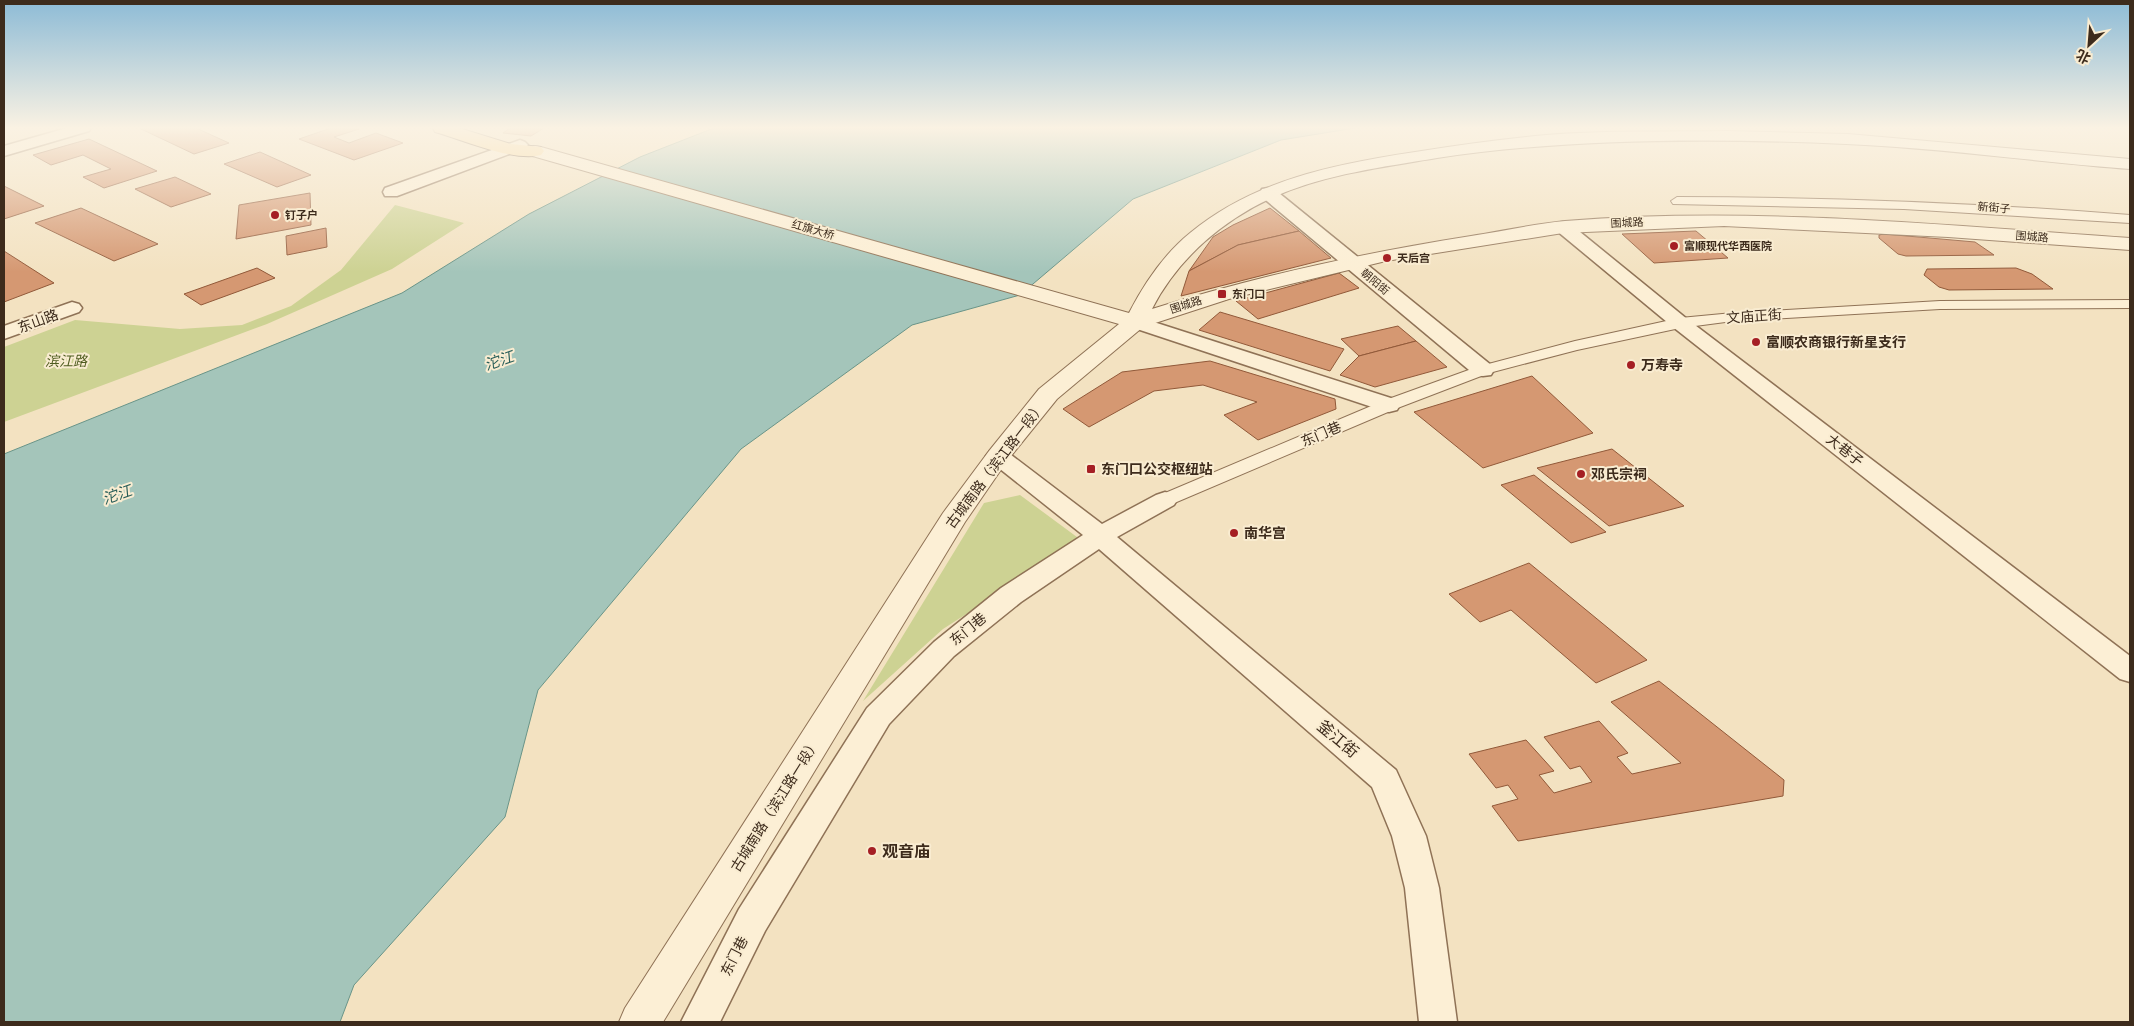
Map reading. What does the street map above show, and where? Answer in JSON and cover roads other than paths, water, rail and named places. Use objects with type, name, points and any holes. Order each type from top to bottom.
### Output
[{"type":"street","points":[[392,192],[440,176]]},
{"type":"street","name":"红旗大桥","points":[[621,176],[1135,322]]},
{"type":"street","name":"古城南路（滨江路一段）","points":[[640,1022],[953,519],[998,456],[1048,394],[1135,322],[1152,289],[1177,257],[1197,237],[1227,216],[1268,193],[1303,180],[1321,176]]},
{"type":"street","name":"朝阳街","points":[[1268,193],[1483,370]]},
{"type":"street","name":"新街子","points":[[1678,201],[1949,205],[2130,219]]},
{"type":"street","name":"围城路","points":[[1135,322],[1222,294],[1386,254],[1563,227],[1724,220],[1939,230],[2130,244]]},
{"type":"street","name":"大巷子","points":[[1563,227],[1680,323],[2130,671]]},
{"type":"street","name":"文庙正街","points":[[1389,405],[1483,370],[1567,348],[1680,323],[1733,317],[1940,305],[2130,304]]},
{"type":"street","name":"东山路","points":[[4,333],[72,308]]},
{"type":"street","points":[[1135,322],[1389,405]]},
{"type":"street","name":"东门巷","points":[[700,1022],[752,920],[878,716],[944,648],[1011,595],[1100,536],[1165,500],[1389,405]]},
{"type":"street","name":"釜江街","points":[[998,456],[1100,536],[1385,779],[1409,836],[1422,888],[1438,1022]]},
{"type":"water","name":"沱江","points":[[603,176],[1191,176],[1133,199],[1020,295],[912,325],[741,449],[538,690],[505,817],[354,985],[340,1022],[4,1022],[4,454],[402,293],[529,214]]},
{"type":"place","name":"钉子户","points":[[275,215]]},
{"type":"place","name":"富顺现代华西医院","points":[[1674,246]]},
{"type":"place","name":"天后宫","points":[[1387,258]]},
{"type":"place","name":"东门口","points":[[1222,294]]},
{"type":"place","name":"富顺农商银行新星支行","points":[[1756,342]]},
{"type":"place","name":"万寿寺","points":[[1631,365]]},
{"type":"place","name":"东门口公交枢纽站","points":[[1091,469]]},
{"type":"place","name":"邓氏宗祠","points":[[1581,474]]},
{"type":"place","name":"南华宫","points":[[1234,533]]},
{"type":"place","name":"观音庙","points":[[872,851]]},
{"type":"park label","name":"滨江路","points":[[66,361]]}]
